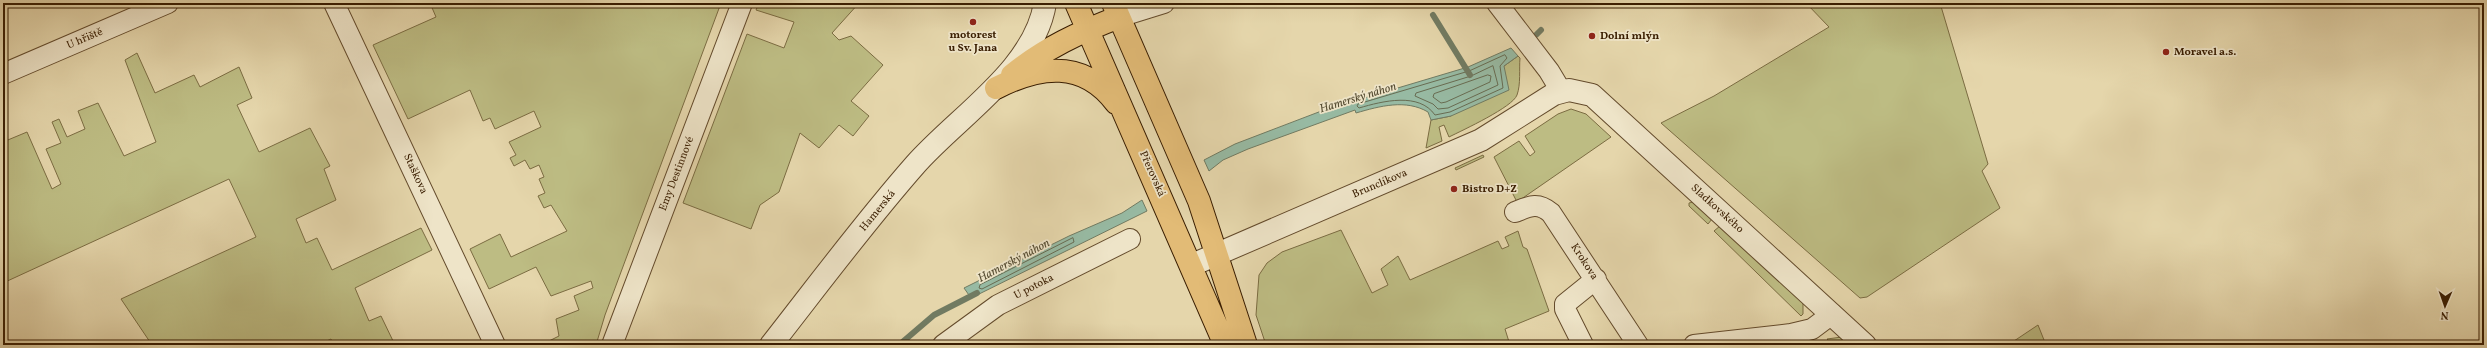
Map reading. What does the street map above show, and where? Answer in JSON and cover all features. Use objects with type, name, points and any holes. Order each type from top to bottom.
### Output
[{"type":"main road","name":"Přerovská","points":[[1076,3],[1192,265],[1225,345]]},
{"type":"main road","points":[[996,88],[1039,54],[1065,38],[1088,29],[1116,10],[1199,201],[1246,345]]},
{"type":"main road","points":[[996,88],[1034,72],[1054,70],[1073,72],[1102,88],[1112,98],[1131,126]]},
{"type":"street","name":"U hřiště","points":[[3,74],[168,3]]},
{"type":"street","name":"Staškova","points":[[334,3],[496,345]]},
{"type":"street","name":"Emy Destinnové","points":[[612,345],[742,3]]},
{"type":"street","name":"Hamerská","points":[[771,345],[914,166],[960,119],[996,88],[1034,37],[1042,17],[1045,3]]},
{"type":"street","points":[[1116,10],[1164,3]]},
{"type":"street","points":[[1497,3],[1526,40],[1560,91]]},
{"type":"street","name":"Sladkovského","points":[[1560,91],[1575,90],[1592,96],[1866,345]]},
{"type":"street","name":"Brunclíkova","points":[[1192,265],[1481,140],[1560,91]]},
{"type":"street","name":"Krokova","points":[[1515,212],[1534,204],[1543,206],[1560,225],[1638,345]]},
{"type":"street","name":"U potoka","points":[[943,345],[998,305],[1130,239]]},
{"type":"street","points":[[1583,345],[1565,304],[1596,279]]},
{"type":"street","points":[[1694,345],[1791,334],[1812,329],[1832,314]]},
{"type":"shaded area","points":[[430,3],[721,3],[605,315],[596,345],[541,345],[559,336],[556,319],[579,310],[574,296],[593,288],[591,281],[551,296],[536,267],[489,289],[470,249],[500,234],[511,257],[567,231],[551,205],[544,208],[538,196],[545,193],[539,179],[544,177],[539,165],[530,169],[525,160],[514,166],[510,158],[516,155],[509,142],[541,127],[534,111],[495,129],[490,118],[483,121],[470,90],[408,119],[373,45],[436,17]]},
{"type":"shaded area","points":[[759,3],[859,3],[832,33],[839,40],[851,36],[883,65],[851,101],[869,116],[853,136],[839,125],[819,148],[800,133],[779,192],[760,205],[751,229],[683,203],[747,34],[784,48],[794,22],[756,10]]},
{"type":"shaded area","points":[[1806,3],[1940,3],[1988,164],[1982,171],[2000,208],[1867,297],[1860,298],[1661,123],[1714,96],[1829,27]]},
{"type":"shaded area","points":[[137,53],[155,93],[194,75],[200,87],[239,67],[252,98],[237,105],[259,152],[310,128],[330,166],[324,169],[336,200],[296,219],[306,243],[317,238],[332,270],[421,228],[432,250],[355,288],[369,321],[381,316],[395,345],[334,345],[331,339],[318,345],[152,345],[121,299],[256,237],[229,179],[3,283],[3,142],[27,132],[52,189],[61,184],[46,149],[61,143],[52,122],[59,119],[67,137],[85,129],[78,111],[98,103],[124,156],[156,142],[125,60]]},
{"type":"shaded area","points":[[1518,56],[1520,58],[1519,86],[1514,100],[1487,118],[1449,137],[1444,125],[1439,127],[1442,141],[1426,148],[1431,120],[1451,116],[1504,66]]},
{"type":"shaded area","points":[[1571,109],[1586,114],[1611,137],[1517,202],[1494,157],[1519,141],[1530,156],[1535,152],[1525,136],[1558,114]]},
{"type":"shaded area","points":[[1483,155],[1484,157],[1456,170],[1455,168]]},
{"type":"shaded area","points":[[1693,202],[1712,219],[1708,224],[1689,206],[1689,203]]},
{"type":"shaded area","points":[[1720,226],[1803,302],[1803,314],[1801,316],[1714,231]]},
{"type":"shaded area","points":[[1341,230],[1372,293],[1388,285],[1381,269],[1398,256],[1410,280],[1498,241],[1502,249],[1509,246],[1505,237],[1518,231],[1523,247],[1527,249],[1549,311],[1505,329],[1510,345],[1266,345],[1256,315],[1259,275],[1267,263],[1282,252]]},
{"type":"shaded area","points":[[2038,325],[2046,345],[2008,345]]},
{"type":"shaded area","points":[[1842,337],[1851,345],[1833,345],[1827,339]]},
{"type":"water","points":[[1511,48],[1518,56],[1504,66],[1509,90],[1451,116],[1431,120],[1428,112],[1420,108],[1402,105],[1384,106],[1356,113],[1355,110],[1248,149],[1223,160],[1209,171],[1204,160],[1235,144],[1324,110],[1468,67]]},
{"type":"water","points":[[1142,200],[1147,211],[971,298],[964,288],[1069,236],[1122,213]]},
{"type":"waterway","points":[[1433,15],[1470,75]]},
{"type":"waterway","name":"Hamerský náhon","points":[[1536,35],[1541,30]]},
{"type":"waterway","name":"Hamerský náhon","points":[[899,345],[934,315],[977,293]]},
{"type":"place","name":"motorest u Sv. Jana","points":[[973,22]]},
{"type":"place","name":"Dolní mlýn","points":[[1592,36]]},
{"type":"place","name":"Moravel a.s.","points":[[2166,52]]},
{"type":"place","name":"Bistro D+Z","points":[[1454,189]]}]
